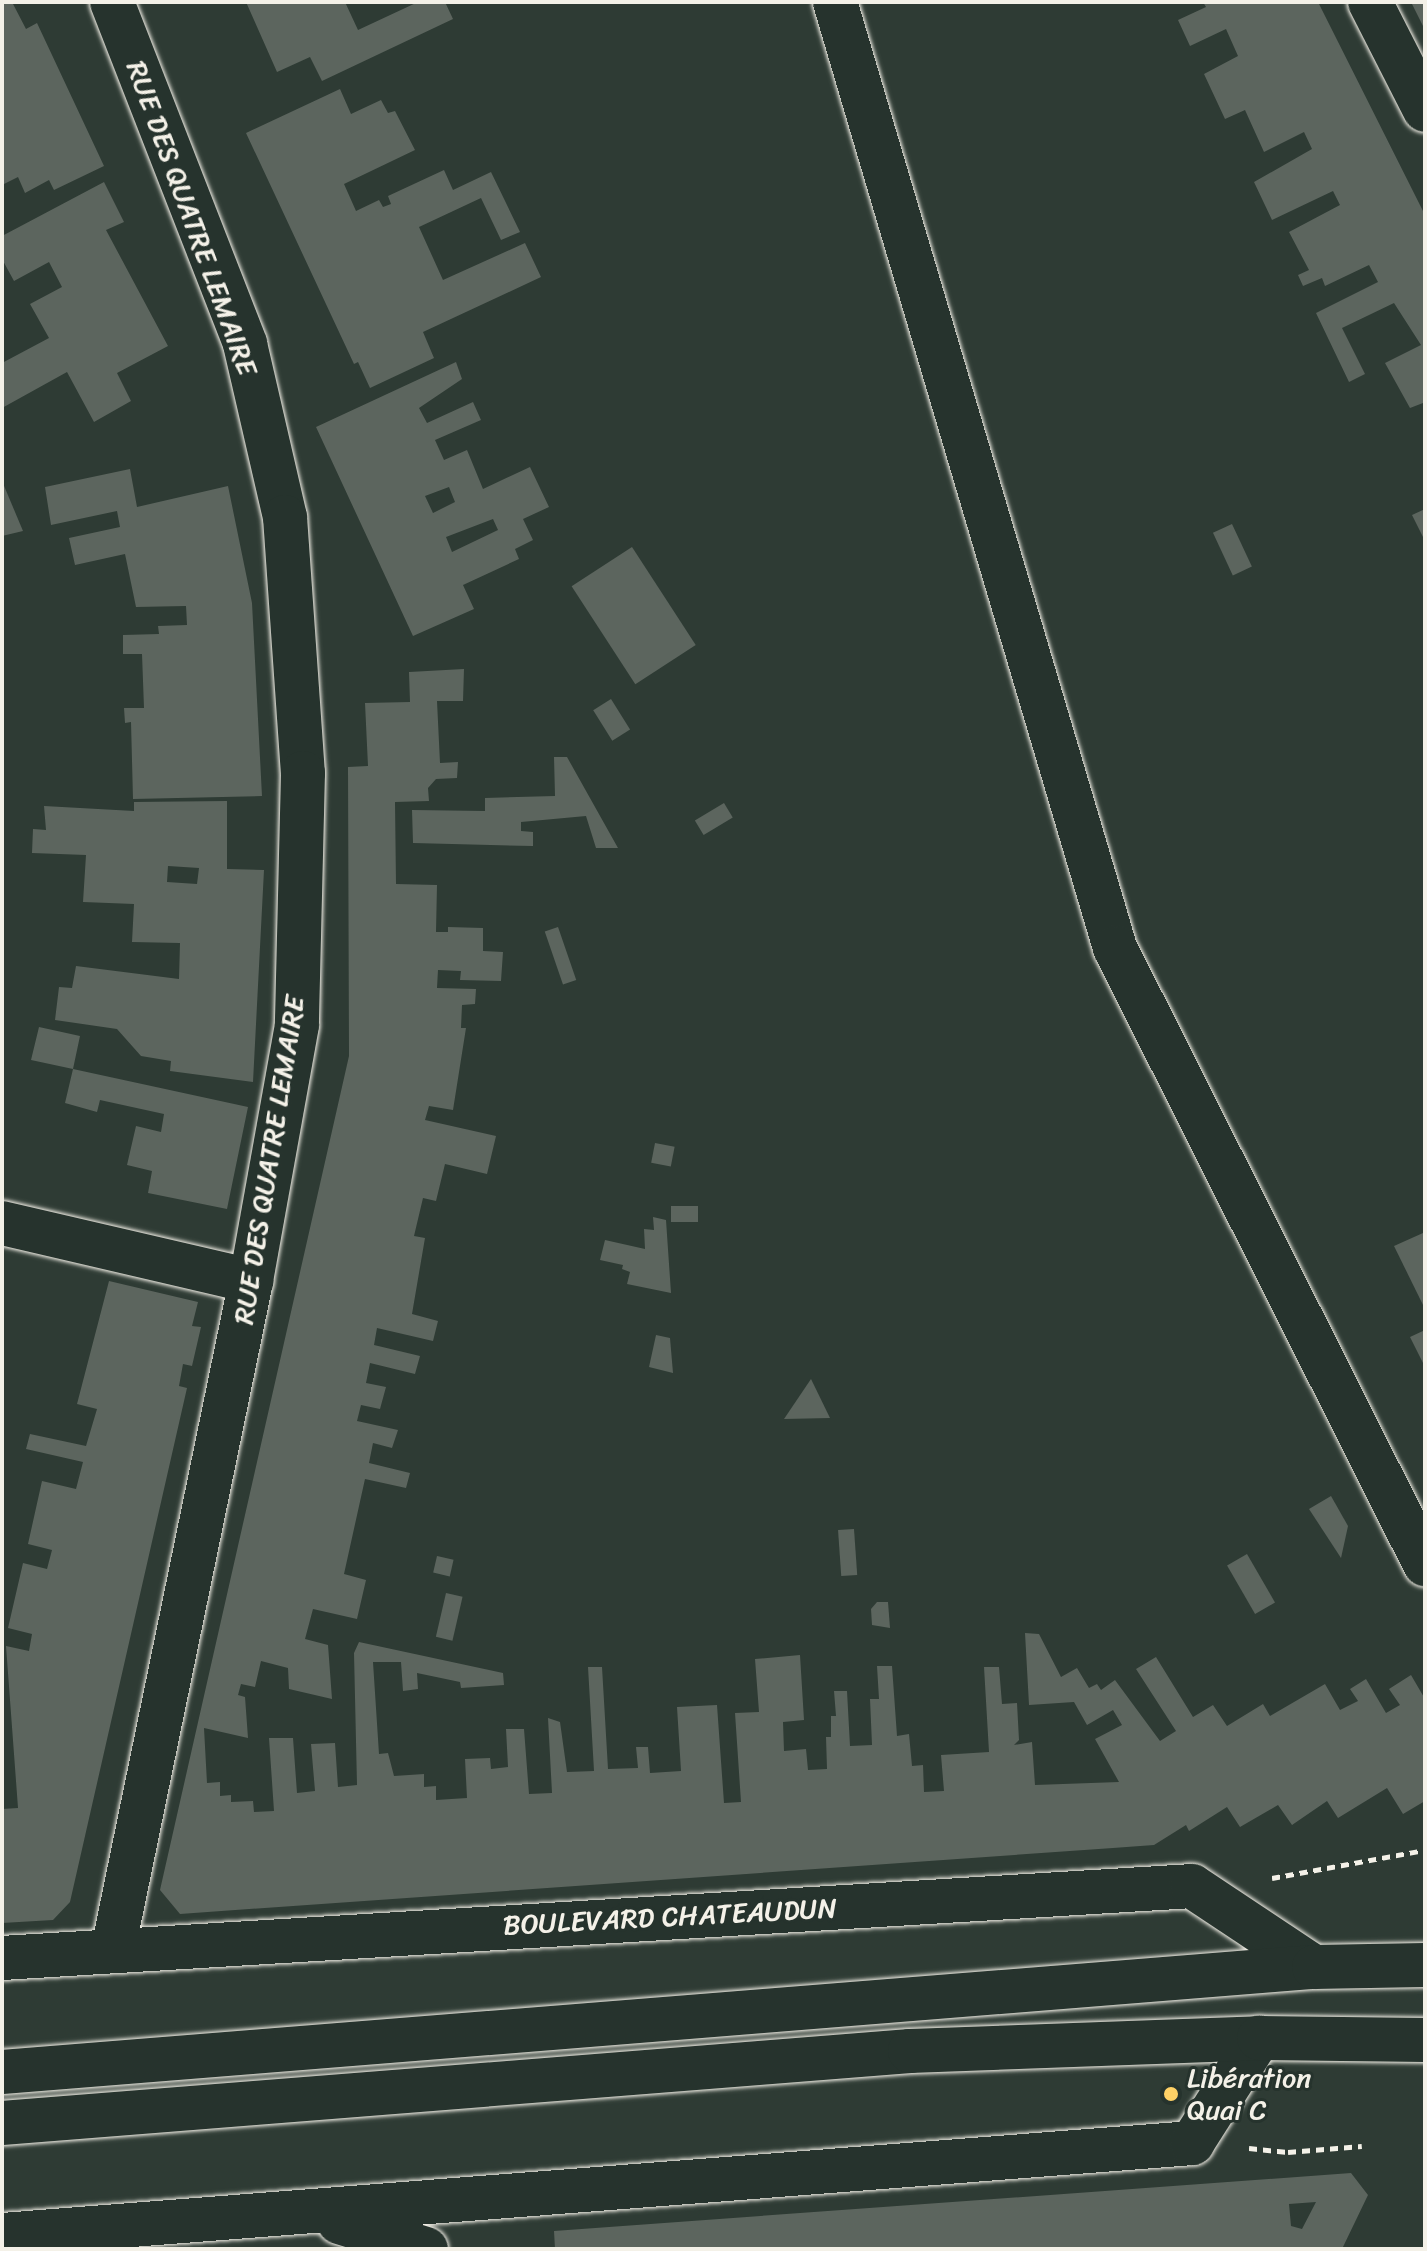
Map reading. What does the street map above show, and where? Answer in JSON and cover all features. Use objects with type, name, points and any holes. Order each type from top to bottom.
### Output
[{"type":"street","name":"RUE DES QUATRE LEMAIRE","points":[[112,2],[245,344],[285,517],[303,773],[297,1025],[251,1281],[113,1950]]},
{"type":"street","points":[[835,2],[1115,948],[1425,1564]]},
{"type":"street","points":[[1370,2],[1425,110]]},
{"type":"street","points":[[2,1223],[251,1281]]},
{"type":"street","points":[[1192,1886],[1314,1967]]},
{"type":"street","name":"BOULEVARD CHATEAUDUN","points":[[2,1958],[1192,1886]]},
{"type":"street","points":[[2,2072],[1314,1967],[1425,1965]]},
{"type":"street","points":[[2,2235],[313,2215],[1192,2143],[1259,2038]]},
{"type":"street","points":[[2,2123],[910,2051],[1259,2038],[1425,2040]]},
{"type":"street","points":[[313,2215],[426,2249]]},
{"type":"path","points":[[1192,1886],[1248,1882],[1425,1850]]},
{"type":"path","points":[[1192,2143],[1288,2152],[1362,2146]]},
{"type":"building","points":[[2,2],[12,2],[26,29],[37,23],[104,166],[54,190],[49,180],[25,193],[18,177],[2,185]]},
{"type":"building","points":[[246,2],[345,2],[358,30],[418,2],[445,2],[453,19],[322,81],[310,57],[277,72]]},
{"type":"building","points":[[1203,2],[1318,2],[1425,215],[1425,407],[1423,403],[1410,408],[1385,363],[1421,345],[1394,303],[1342,328],[1365,374],[1349,382],[1316,313],[1378,282],[1369,265],[1325,286],[1322,278],[1303,286],[1298,275],[1309,270],[1289,232],[1340,205],[1333,191],[1272,220],[1254,182],[1312,149],[1304,132],[1264,152],[1245,110],[1225,119],[1204,74],[1238,56],[1226,29],[1190,46],[1178,20],[1206,7]]},
{"type":"building","points":[[1411,2],[1425,2],[1425,30]]},
{"type":"building","points":[[340,89],[351,114],[381,100],[388,113],[395,111],[415,150],[344,184],[356,211],[379,200],[383,207],[391,204],[388,196],[444,170],[453,190],[491,172],[520,232],[501,240],[481,198],[419,227],[443,280],[525,243],[541,277],[423,332],[434,358],[370,388],[358,362],[354,364],[246,133]]},
{"type":"building","points":[[104,182],[124,222],[106,230],[168,346],[117,373],[131,401],[94,422],[67,372],[2,408],[2,363],[49,338],[30,304],[62,287],[49,262],[14,281],[2,259],[2,236]]},
{"type":"building","points":[[456,362],[462,379],[419,408],[427,423],[473,402],[481,420],[435,440],[444,460],[467,450],[483,489],[530,467],[549,507],[523,519],[533,540],[515,549],[519,559],[463,585],[474,609],[413,636],[316,427]],"holes":[[[449,487],[455,502],[433,513],[425,496]],[[493,519],[498,530],[452,552],[446,537]]]},
{"type":"building","points":[[130,469],[137,507],[228,486],[252,603],[262,796],[133,799],[131,722],[125,723],[124,708],[144,708],[142,654],[123,654],[123,635],[159,634],[158,626],[187,625],[186,606],[136,607],[125,554],[75,565],[69,538],[120,527],[117,511],[51,525],[45,487]]},
{"type":"building","points":[[2,481],[23,531],[2,536]]},
{"type":"building","points":[[1425,509],[1425,541],[1412,515]]},
{"type":"building","points":[[1232,524],[1252,567],[1233,575],[1213,533]]},
{"type":"building","points":[[632,547],[696,645],[635,684],[572,586]]},
{"type":"building","points":[[464,669],[463,701],[437,701],[440,763],[458,762],[457,778],[436,779],[428,788],[429,801],[395,802],[396,884],[437,885],[436,932],[448,932],[448,927],[483,928],[483,951],[503,952],[501,981],[460,980],[461,971],[438,970],[437,988],[476,989],[475,1004],[462,1005],[461,1028],[466,1028],[453,1110],[429,1106],[425,1120],[496,1136],[487,1174],[445,1164],[436,1201],[423,1198],[414,1236],[425,1238],[412,1314],[438,1321],[433,1341],[377,1328],[374,1345],[420,1356],[415,1374],[370,1363],[366,1383],[386,1387],[380,1409],[361,1405],[357,1421],[398,1430],[392,1448],[373,1443],[369,1463],[410,1473],[406,1488],[365,1479],[344,1574],[366,1580],[357,1619],[313,1609],[305,1639],[328,1645],[332,1699],[289,1689],[288,1668],[261,1661],[255,1687],[241,1684],[238,1695],[245,1697],[248,1738],[204,1728],[207,1783],[220,1782],[220,1796],[231,1795],[231,1802],[253,1801],[254,1812],[274,1811],[269,1738],[293,1738],[297,1793],[315,1791],[311,1744],[335,1743],[338,1787],[357,1785],[354,1653],[359,1642],[503,1673],[504,1685],[461,1688],[460,1682],[417,1673],[418,1689],[403,1691],[401,1662],[373,1662],[379,1754],[388,1753],[394,1776],[424,1774],[424,1787],[436,1786],[436,1800],[467,1798],[465,1759],[490,1758],[491,1769],[508,1767],[506,1729],[524,1729],[529,1794],[552,1793],[548,1718],[560,1722],[567,1772],[594,1771],[588,1667],[602,1667],[608,1769],[638,1768],[636,1747],[648,1747],[650,1773],[681,1771],[677,1707],[717,1705],[724,1803],[741,1802],[735,1713],[759,1712],[755,1659],[800,1655],[804,1720],[783,1722],[784,1751],[806,1749],[808,1770],[827,1769],[826,1737],[831,1737],[831,1716],[836,1716],[834,1691],[847,1691],[850,1746],[872,1745],[870,1699],[879,1699],[877,1666],[892,1666],[897,1736],[909,1734],[912,1766],[923,1765],[924,1792],[944,1791],[941,1755],[989,1752],[984,1667],[999,1667],[1002,1704],[1017,1703],[1019,1740],[1014,1745],[1032,1742],[1035,1785],[1119,1782],[1095,1739],[1122,1725],[1113,1710],[1087,1725],[1074,1702],[1029,1705],[1025,1633],[1039,1634],[1061,1677],[1077,1668],[1089,1688],[1097,1684],[1101,1690],[1115,1680],[1160,1741],[1176,1731],[1136,1669],[1156,1657],[1193,1717],[1213,1705],[1227,1726],[1263,1704],[1270,1716],[1325,1684],[1340,1710],[1358,1701],[1350,1689],[1366,1679],[1386,1713],[1400,1705],[1389,1689],[1411,1675],[1425,1699],[1425,1801],[1403,1814],[1387,1788],[1338,1818],[1327,1801],[1292,1825],[1278,1805],[1240,1827],[1227,1807],[1189,1831],[1186,1825],[1154,1845],[180,1914],[160,1890],[349,1056],[348,767],[368,766],[365,703],[410,702],[409,672]]},
{"type":"building","points":[[611,699],[630,730],[612,741],[593,710]]},
{"type":"building","points":[[554,757],[567,757],[618,848],[596,848],[586,816],[521,822],[521,831],[533,832],[533,846],[413,843],[412,810],[485,811],[485,798],[555,796]]},
{"type":"building","points":[[227,801],[227,869],[264,870],[253,1082],[170,1071],[171,1061],[141,1056],[117,1029],[55,1020],[59,987],[72,988],[76,966],[179,979],[180,943],[132,942],[134,904],[83,902],[86,855],[32,853],[33,829],[46,830],[44,806],[134,811],[134,802]],"holes":[[[168,866],[199,868],[197,884],[167,882]]]},
{"type":"building","points":[[724,803],[733,818],[704,835],[695,821]]},
{"type":"building","points":[[558,927],[576,980],[563,985],[545,932]]},
{"type":"building","points":[[39,1027],[80,1036],[73,1069],[31,1060]]},
{"type":"building","points":[[73,1069],[248,1107],[227,1209],[148,1193],[152,1171],[127,1165],[136,1126],[161,1132],[164,1114],[100,1100],[97,1112],[65,1103]]},
{"type":"building","points":[[655,1143],[675,1147],[671,1166],[651,1163]]},
{"type":"building","points":[[671,1206],[698,1206],[698,1222],[671,1222]]},
{"type":"building","points":[[653,1217],[666,1220],[671,1293],[627,1284],[630,1272],[622,1269],[623,1265],[600,1260],[605,1240],[645,1249],[644,1229],[654,1230]]},
{"type":"building","points":[[1423,1233],[1425,1237],[1425,1309],[1394,1246]]},
{"type":"building","points":[[109,1281],[198,1302],[192,1326],[201,1327],[192,1366],[183,1364],[179,1386],[187,1388],[70,1902],[53,1920],[2,1923],[2,1809],[18,1808],[6,1646],[29,1651],[32,1634],[8,1628],[23,1563],[47,1569],[52,1550],[28,1544],[42,1481],[76,1489],[83,1462],[26,1449],[30,1434],[86,1446],[97,1409],[77,1404]]},
{"type":"building","points":[[1425,1330],[1425,1367],[1410,1337]]},
{"type":"building","points":[[656,1335],[670,1338],[673,1373],[649,1367]]},
{"type":"building","points":[[811,1379],[830,1418],[784,1419]]},
{"type":"building","points":[[1331,1496],[1348,1526],[1341,1558],[1309,1509]]},
{"type":"building","points":[[854,1529],[857,1575],[841,1576],[838,1530]]},
{"type":"building","points":[[1247,1554],[1275,1602],[1255,1614],[1227,1566]]},
{"type":"building","points":[[437,1556],[454,1560],[450,1576],[433,1573]]},
{"type":"building","points":[[446,1593],[463,1597],[452,1641],[436,1637]]},
{"type":"building","points":[[877,1602],[888,1602],[890,1628],[872,1625],[871,1609]]},
{"type":"building","points":[[1351,2173],[1368,2195],[1342,2249],[555,2249],[554,2231]],"holes":[[[1316,2202],[1302,2229],[1291,2226],[1289,2204]]]},
{"type":"place","name":"Libération Quai C","points":[[1171,2094]]}]
